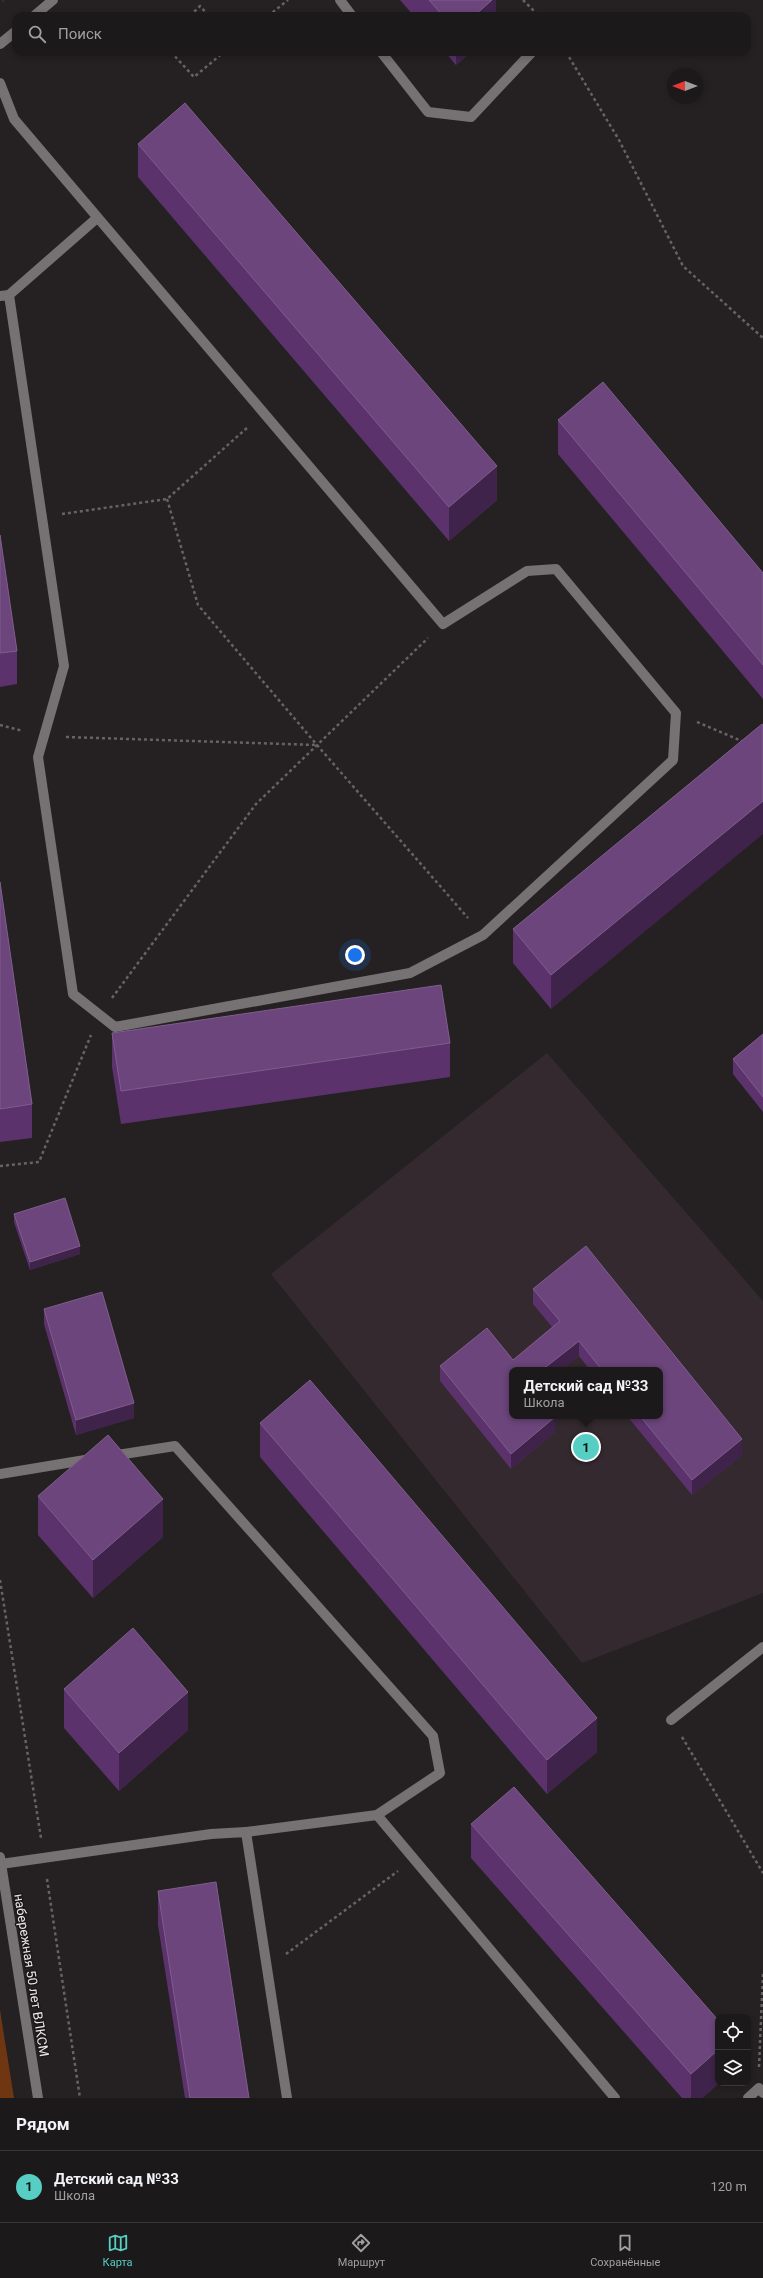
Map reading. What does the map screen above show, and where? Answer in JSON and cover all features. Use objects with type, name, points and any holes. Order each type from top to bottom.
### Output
[{"type":"street","points":[[39,12],[53,0]]},
{"type":"street","points":[[340,0],[349,12]]},
{"type":"street","points":[[0,44],[12,34]]},
{"type":"street","points":[[384,56],[428,112],[471,117],[528,56]]},
{"type":"street","points":[[0,83],[14,119],[96,218],[443,624],[527,571],[556,569],[676,713],[673,760],[483,935],[410,973],[115,1027],[73,994],[38,757],[64,666],[42,517],[4,296],[96,218]]},
{"type":"street","points":[[0,1474],[175,1446],[433,1736],[440,1773],[377,1815],[246,1832],[211,1834],[1,1860]]},
{"type":"street","points":[[671,1720],[763,1647]]},
{"type":"street","points":[[377,1815],[615,2098]]},
{"type":"street","points":[[246,1832],[287,2098]]},
{"type":"street","name":"набережная 50 лет ВЛКСМ","points":[[1,1860],[38,2098]]},
{"type":"street","points":[[748,2098],[761,2091]]},
{"type":"path","points":[[273,12],[288,0]]},
{"type":"path","points":[[523,0],[535,12]]},
{"type":"path","points":[[194,12],[200,6],[205,12]]},
{"type":"path","points":[[175,56],[194,77],[219,56]]},
{"type":"path","points":[[568,56],[619,140],[683,266],[763,338]]},
{"type":"path","points":[[42,517],[168,499],[263,413]]},
{"type":"path","points":[[168,499],[198,605],[317,745],[483,935]]},
{"type":"path","points":[[0,1166],[39,1162],[100,1015],[256,804],[443,624]]},
{"type":"path","points":[[676,713],[748,744]]},
{"type":"path","points":[[0,725],[44,736],[317,745]]},
{"type":"path","points":[[671,1720],[763,1872]]},
{"type":"path","points":[[266,1968],[414,1860]]},
{"type":"path","points":[[761,2091],[763,1973]]},
{"type":"shaded area","points":[[547,1053],[763,1301],[763,1593],[582,1663],[271,1274]]},
{"type":"shaded area","points":[[0,2010],[14,2098],[0,2098]]},
{"type":"building","points":[[429,0],[492,0],[478,12],[440,12]]},
{"type":"building","points":[[185,103],[497,466],[449,507],[138,144]]},
{"type":"building","points":[[603,382],[763,573],[763,665],[558,420]]},
{"type":"building","points":[[0,535],[17,651],[0,653]]},
{"type":"building","points":[[762,724],[763,801],[551,975],[513,929]]},
{"type":"building","points":[[0,882],[32,1104],[0,1109]]},
{"type":"building","points":[[441,985],[450,1043],[121,1091],[112,1033]]},
{"type":"building","points":[[763,1034],[763,1097],[733,1059]]},
{"type":"building","points":[[65,1198],[80,1246],[30,1262],[14,1214]]},
{"type":"building","points":[[586,1246],[742,1439],[692,1480],[642,1419],[663,1419],[663,1367],[600,1367],[579,1341],[546,1367],[509,1367],[509,1419],[553,1419],[511,1454],[440,1366],[487,1328],[513,1360],[560,1321],[533,1289]]},
{"type":"building","points":[[102,1292],[134,1403],[76,1420],[44,1309]]},
{"type":"building","points":[[310,1380],[597,1718],[547,1760],[260,1423]]},
{"type":"building","points":[[108,1435],[163,1499],[93,1560],[38,1496]]},
{"type":"building","points":[[133,1628],[188,1692],[119,1753],[64,1689]]},
{"type":"building","points":[[514,1787],[715,2017],[715,2053],[691,2074],[471,1824]]},
{"type":"building","points":[[216,1882],[249,2098],[190,2098],[158,1891]]},
{"type":"place","name":"Детский сад №33","points":[[586,1447]]}]
